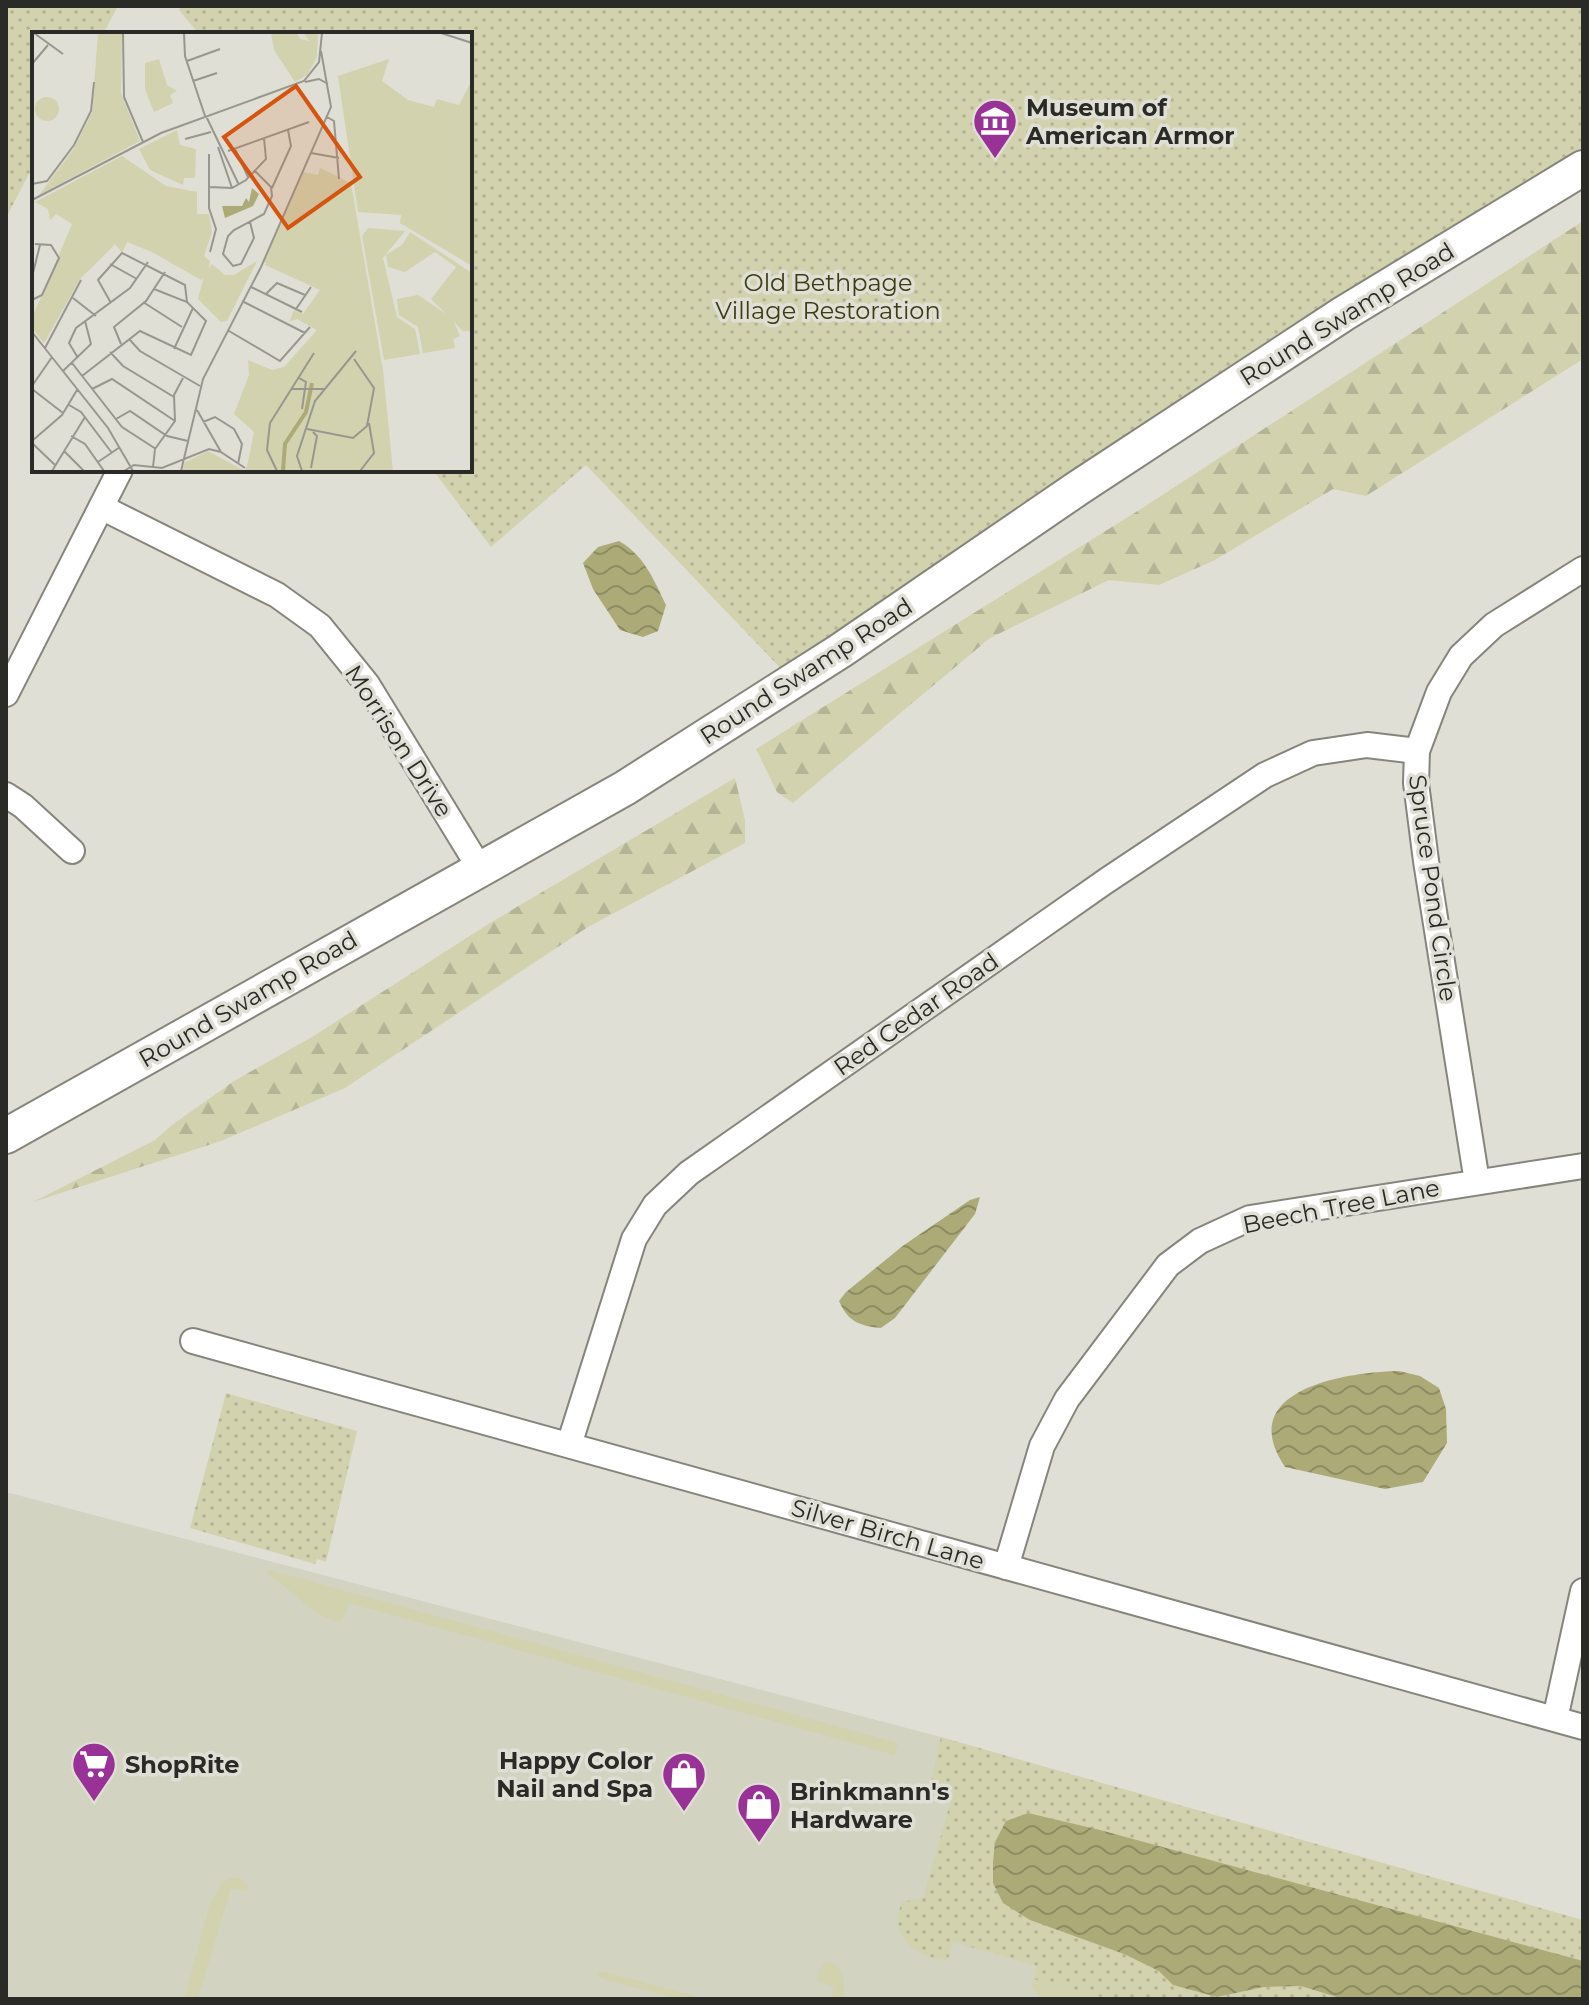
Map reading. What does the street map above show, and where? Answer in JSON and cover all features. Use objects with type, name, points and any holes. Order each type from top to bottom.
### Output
[{"type":"main road","name":"Round Swamp Road","points":[[6,1136],[638,779],[840,651],[1078,488],[1343,314],[1583,168]]},
{"type":"street","points":[[6,694],[119,472]]},
{"type":"street","name":"Morrison Drive","points":[[101,507],[277,595],[320,626],[367,684],[479,867]]},
{"type":"street","name":"Spruce Pond Circle","points":[[1477,1182],[1426,861],[1416,783],[1417,751],[1439,692],[1461,656],[1494,625],[1583,569]]},
{"type":"street","name":"Red Cedar Road","points":[[569,1445],[634,1239],[655,1205],[689,1173],[1106,881],[1265,775],[1313,753],[1367,745],[1417,751]]},
{"type":"street","points":[[6,795],[23,806],[72,851]]},
{"type":"street","name":"Beech Tree Lane","points":[[1006,1567],[1042,1446],[1067,1399],[1168,1265],[1200,1241],[1250,1218],[1583,1166]]},
{"type":"street","name":"Silver Birch Lane","points":[[193,1341],[1583,1727]]},
{"type":"street","points":[[1555,1719],[1583,1591]]},
{"type":"shaded area","points":[[6,1492],[941,1737],[1583,1999],[6,1999]]},
{"type":"green space","points":[[6,6],[118,6],[104,32],[32,32],[32,168],[6,218]]},
{"type":"green space","name":"Old Bethpage Village Restoration","points":[[182,6],[1583,6],[1583,160],[789,677],[586,465],[491,547],[435,472],[472,472],[472,32],[197,32],[179,10]]},
{"type":"green space","points":[[1583,221],[1583,359],[1366,496],[1333,489],[1215,560],[1159,585],[1109,580],[990,638],[793,803],[777,792],[756,749],[1144,507]]},
{"type":"green space","points":[[735,778],[745,820],[745,843],[588,927],[345,1088],[221,1141],[33,1202],[155,1140],[234,1081],[312,1037],[490,923]]},
{"type":"green space","points":[[226,1393],[357,1431],[326,1562],[317,1559],[315,1564],[190,1528]]},
{"type":"green space","points":[[269,1570],[898,1743],[895,1755],[349,1603],[339,1622],[328,1619],[309,1608],[267,1574]]},
{"type":"green space","points":[[941,1737],[1583,1920],[1583,1999],[1109,1999],[1034,1979],[1037,1966],[953,1942],[948,1959],[923,1954],[906,1942],[898,1924],[902,1902],[923,1898],[954,1790],[929,1791]]},
{"type":"green space","points":[[239,1878],[248,1885],[247,1892],[231,1888],[198,1999],[184,1999],[210,1904],[222,1882]]},
{"type":"green space","points":[[826,1962],[841,1971],[843,1999],[831,1999],[834,1987],[817,1981],[819,1969]]},
{"type":"green space","points":[[1037,1966],[1112,1999],[1041,1999],[1031,1987]]},
{"type":"green space","points":[[602,1971],[705,1999],[678,1999],[600,1978],[598,1973]]},
{"type":"water","points":[[619,541],[642,561],[666,605],[658,631],[643,637],[620,630],[593,589],[583,563],[598,547]]},
{"type":"water","points":[[980,1197],[975,1214],[895,1318],[881,1328],[861,1324],[846,1314],[839,1301],[846,1292],[904,1245],[970,1200]]},
{"type":"water","points":[[1399,1371],[1420,1376],[1439,1388],[1446,1409],[1447,1443],[1423,1482],[1385,1489],[1285,1467],[1273,1441],[1273,1420],[1284,1403],[1302,1390],[1325,1382]]},
{"type":"water","points":[[1028,1813],[1583,1961],[1583,1999],[1343,1999],[1301,1986],[1263,1987],[1217,1997],[1173,1985],[1159,1971],[1124,1954],[1030,1920],[1003,1903],[993,1883],[995,1842],[1006,1821]]},
{"type":"place","name":"Museum of American Armor","points":[[995,160]]},
{"type":"place","name":"ShopRite","points":[[94,1803]]},
{"type":"place","name":"Happy Color Nail and Spa","points":[[684,1813]]},
{"type":"place","name":"Brinkmann's Hardware","points":[[759,1844]]}]
